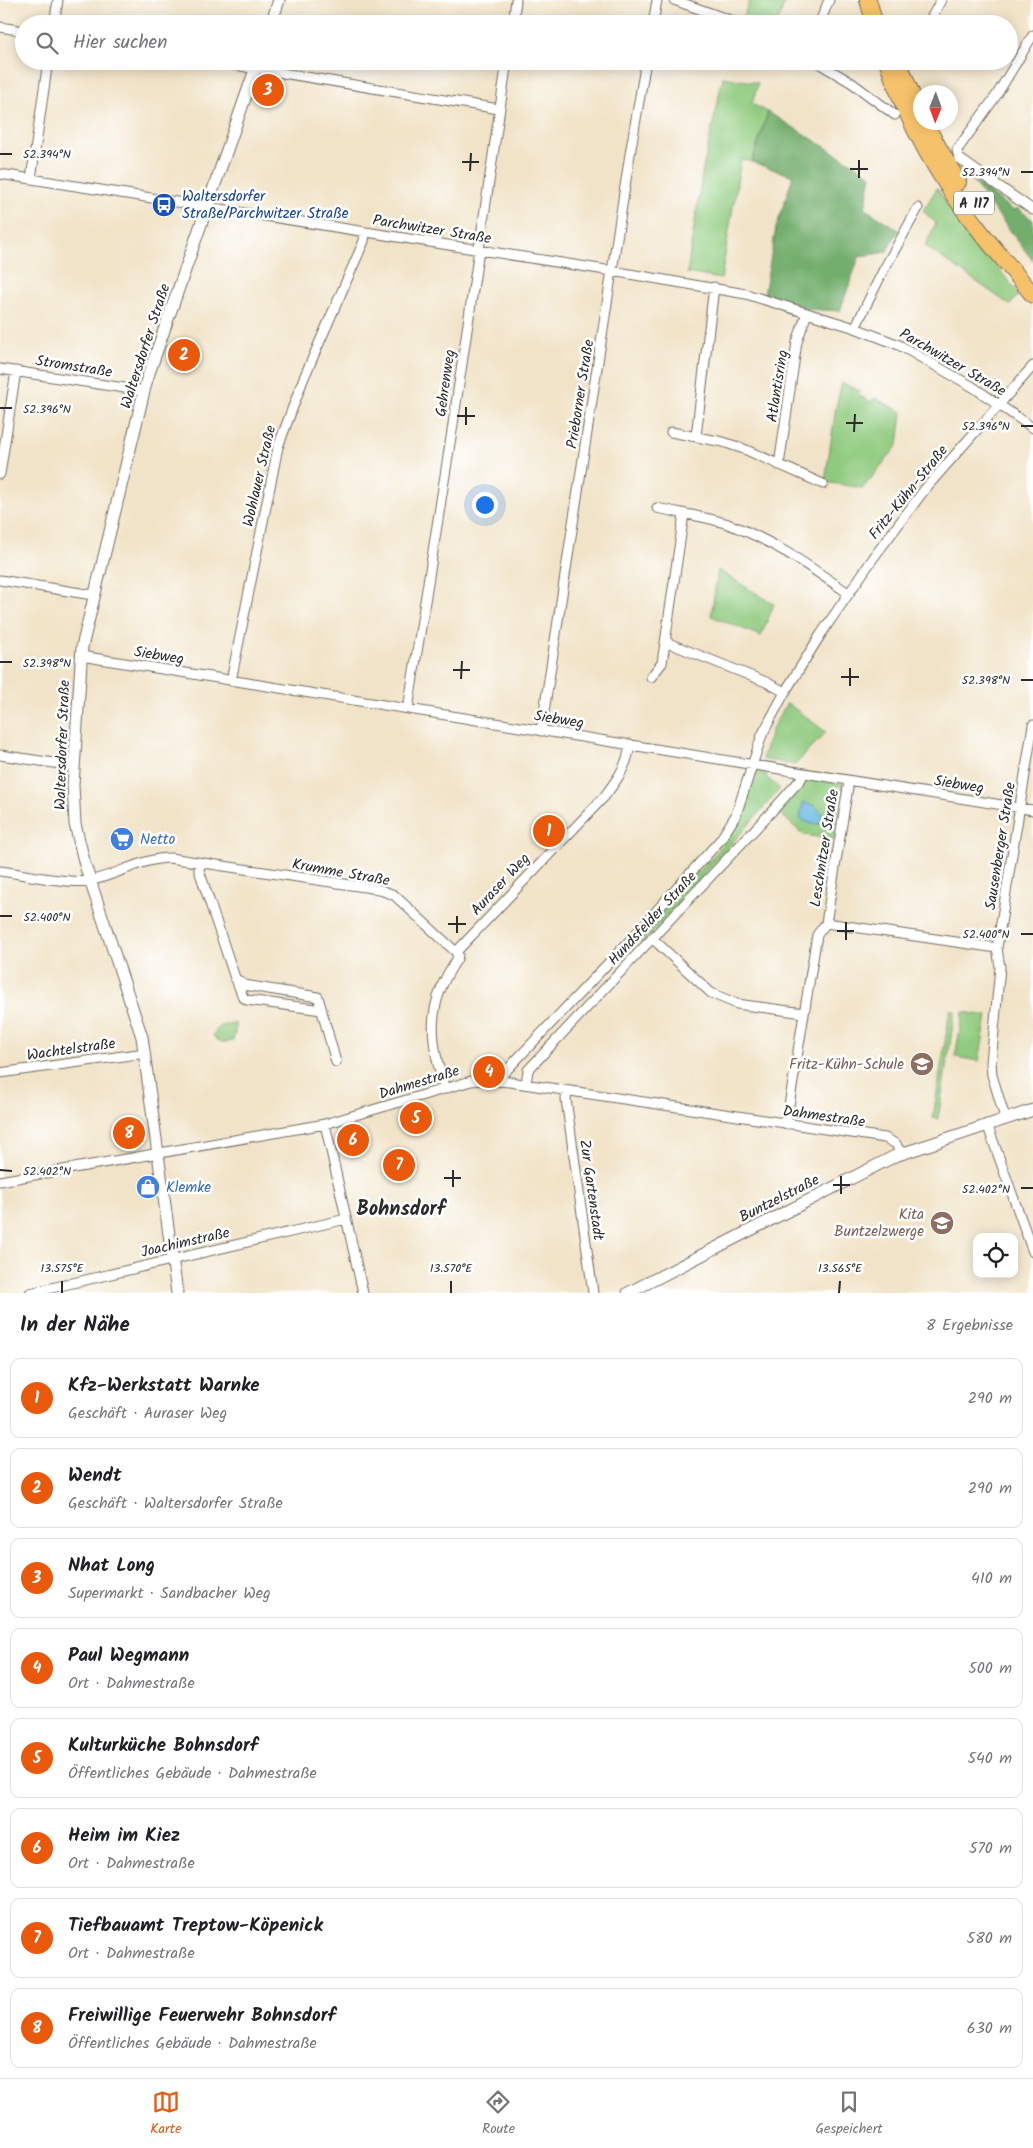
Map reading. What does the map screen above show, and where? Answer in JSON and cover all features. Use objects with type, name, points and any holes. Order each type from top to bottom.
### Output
[{"type":"highway","points":[[868,0],[872,15]]},
{"type":"highway","points":[[880,0],[884,15]]},
{"type":"highway","name":"A 117","points":[[890,70],[902,101],[936,167],[983,235],[1033,295]]},
{"type":"highway","points":[[902,70],[913,98]]},
{"type":"highway","name":"A 117","points":[[928,130],[956,180],[1033,278]]},
{"type":"street","points":[[56,15],[58,0]]},
{"type":"street","points":[[274,15],[279,0]]},
{"type":"street","points":[[514,15],[516,0]]},
{"type":"street","points":[[654,15],[657,0]]},
{"type":"street","points":[[674,0],[715,15]]},
{"type":"street","points":[[823,15],[829,0]]},
{"type":"street","points":[[933,15],[941,0]]},
{"type":"street","points":[[0,27],[15,30]]},
{"type":"street","points":[[1018,60],[1033,35]]},
{"type":"street","points":[[31,179],[47,70]]},
{"type":"street","name":"Waltersdorfer Straße","points":[[177,1293],[145,1053],[137,1018],[91,881],[75,824],[74,766],[81,656],[144,391],[255,70]]},
{"type":"street","points":[[284,70],[499,109]]},
{"type":"street","name":"Gehrenweg","points":[[408,708],[448,458],[506,70]]},
{"type":"street","name":"Prieborner Straße","points":[[541,730],[645,70]]},
{"type":"street","points":[[831,70],[852,83],[895,115]]},
{"type":"street","points":[[1012,70],[996,96],[958,146],[958,154],[964,162],[1032,207]]},
{"type":"street","name":"Parchwitzer Straße","points":[[0,174],[746,294],[855,328],[899,345],[926,359],[998,403],[1033,428]]},
{"type":"street","points":[[855,328],[883,271],[918,208]]},
{"type":"street","name":"Wohlauer Straße","points":[[231,681],[280,441],[303,380],[364,241],[365,232]]},
{"type":"street","points":[[696,436],[714,288]]},
{"type":"street","name":"Atlantisring","points":[[779,464],[797,342],[808,313]]},
{"type":"street","name":"Fritz-Kühn-Straße","points":[[752,765],[762,735],[785,692],[848,593],[925,489],[998,403],[1033,366]]},
{"type":"street","name":"Stromstraße","points":[[0,369],[144,391]]},
{"type":"street","points":[[0,474],[16,371]]},
{"type":"street","points":[[670,432],[696,436],[744,449],[823,484]]},
{"type":"street","points":[[657,508],[724,523],[779,547],[848,593]]},
{"type":"street","points":[[651,676],[662,663],[684,514]]},
{"type":"street","points":[[0,580],[94,595]]},
{"type":"street","points":[[666,642],[766,682],[785,692]]},
{"type":"street","name":"Siebweg","points":[[81,656],[1033,810]]},
{"type":"street","name":"Sausenberger Straße","points":[[1005,1118],[992,1075],[991,1062],[1000,967],[998,948],[1033,725]]},
{"type":"street","name":"Auraser Weg","points":[[445,1089],[433,1045],[432,1019],[439,991],[457,959],[458,954],[456,952],[604,796],[621,773],[628,759],[630,744]]},
{"type":"street","points":[[0,755],[74,766]]},
{"type":"street","name":"Hundsfelder Straße","points":[[502,1081],[503,1074],[710,852],[736,815],[752,765]]},
{"type":"street","name":"Hundsfelder Straße","points":[[526,1084],[528,1070],[801,779],[803,773]]},
{"type":"street","name":"Leschnitzer Straße","points":[[786,1124],[817,935],[826,923],[849,781]]},
{"type":"street","name":"Krumme Straße","points":[[0,871],[80,882],[91,881],[164,858],[385,891],[394,895],[456,952]]},
{"type":"street","points":[[200,863],[199,870],[242,997],[247,1000],[322,1010]]},
{"type":"street","points":[[826,923],[998,948]]},
{"type":"street","points":[[652,938],[711,993],[737,1004],[804,1013]]},
{"type":"street","points":[[236,978],[244,985],[318,997],[336,1062]]},
{"type":"street","name":"Wachtelstraße","points":[[0,1073],[145,1053]]},
{"type":"street","name":"Dahmestraße","points":[[0,1181],[325,1124],[481,1080],[526,1084],[885,1138],[896,1144],[901,1154]]},
{"type":"street","name":"Zur Gartenstadt","points":[[567,1091],[566,1099],[593,1293]]},
{"type":"street","name":"Buntzelstraße","points":[[628,1293],[901,1154],[1033,1110]]},
{"type":"street","points":[[325,1124],[363,1293]]},
{"type":"street","points":[[987,1124],[1033,1252]]},
{"type":"street","name":"Joachimstraße","points":[[30,1293],[346,1218]]},
{"type":"green space","points":[[750,0],[786,0],[780,15],[744,15]]},
{"type":"green space","points":[[723,77],[758,83],[752,104],[768,112],[752,162],[741,159],[721,279],[687,273],[703,169]]},
{"type":"green space","points":[[768,112],[871,175],[865,209],[899,230],[886,252],[859,257],[840,311],[806,309],[764,295],[776,228],[793,176],[752,162]]},
{"type":"green space","points":[[971,179],[1014,211],[1017,208],[1033,220],[1033,261]]},
{"type":"green space","points":[[937,188],[955,215],[1019,294],[1010,305],[925,246],[936,223],[923,211]]},
{"type":"green space","points":[[842,383],[860,391],[858,394],[870,402],[875,398],[902,412],[898,445],[863,488],[825,482],[836,407]]},
{"type":"green space","points":[[718,570],[774,604],[761,636],[711,616]]},
{"type":"green space","points":[[787,703],[826,732],[795,765],[762,759],[772,729]]},
{"type":"green space","points":[[755,770],[767,774],[766,777],[780,789],[642,944],[635,937],[717,852],[736,818]]},
{"type":"green space","points":[[809,779],[843,784],[834,839],[804,835],[778,812]]},
{"type":"green space","points":[[950,1010],[955,1011],[938,1119],[933,1118]]},
{"type":"green space","points":[[963,1012],[987,1016],[979,1061],[955,1057]]},
{"type":"green space","points":[[235,1023],[235,1035],[232,1041],[221,1042],[213,1035],[222,1026]]},
{"type":"water","points":[[803,802],[815,806],[823,814],[820,824],[811,824],[800,819]]},
{"type":"place","name":"Nhat Long","points":[[268,90]]},
{"type":"place","name":"Waltersdorfer Straße/Parchwitzer Straße","points":[[164,205]]},
{"type":"place","name":"Wendt","points":[[184,355]]},
{"type":"place","name":"Kfz-Werkstatt Warnke","points":[[549,831]]},
{"type":"place","name":"Netto","points":[[122,839]]},
{"type":"place","name":"Fritz-Kühn-Schule","points":[[922,1064]]},
{"type":"place","name":"Paul Wegmann","points":[[489,1072]]},
{"type":"place","name":"Kulturküche Bohnsdorf","points":[[416,1118]]},
{"type":"place","name":"Freiwillige Feuerwehr Bohnsdorf","points":[[129,1133]]},
{"type":"place","name":"Heim im Kiez","points":[[353,1140]]},
{"type":"place","name":"Tiefbauamt Treptow-Köpenick","points":[[399,1165]]},
{"type":"place","name":"Klemke","points":[[148,1187]]},
{"type":"place","name":"Kita Buntzelzwerge","points":[[942,1223]]},
{"type":"district","name":"Bohnsdorf","points":[[401,1208]]}]
